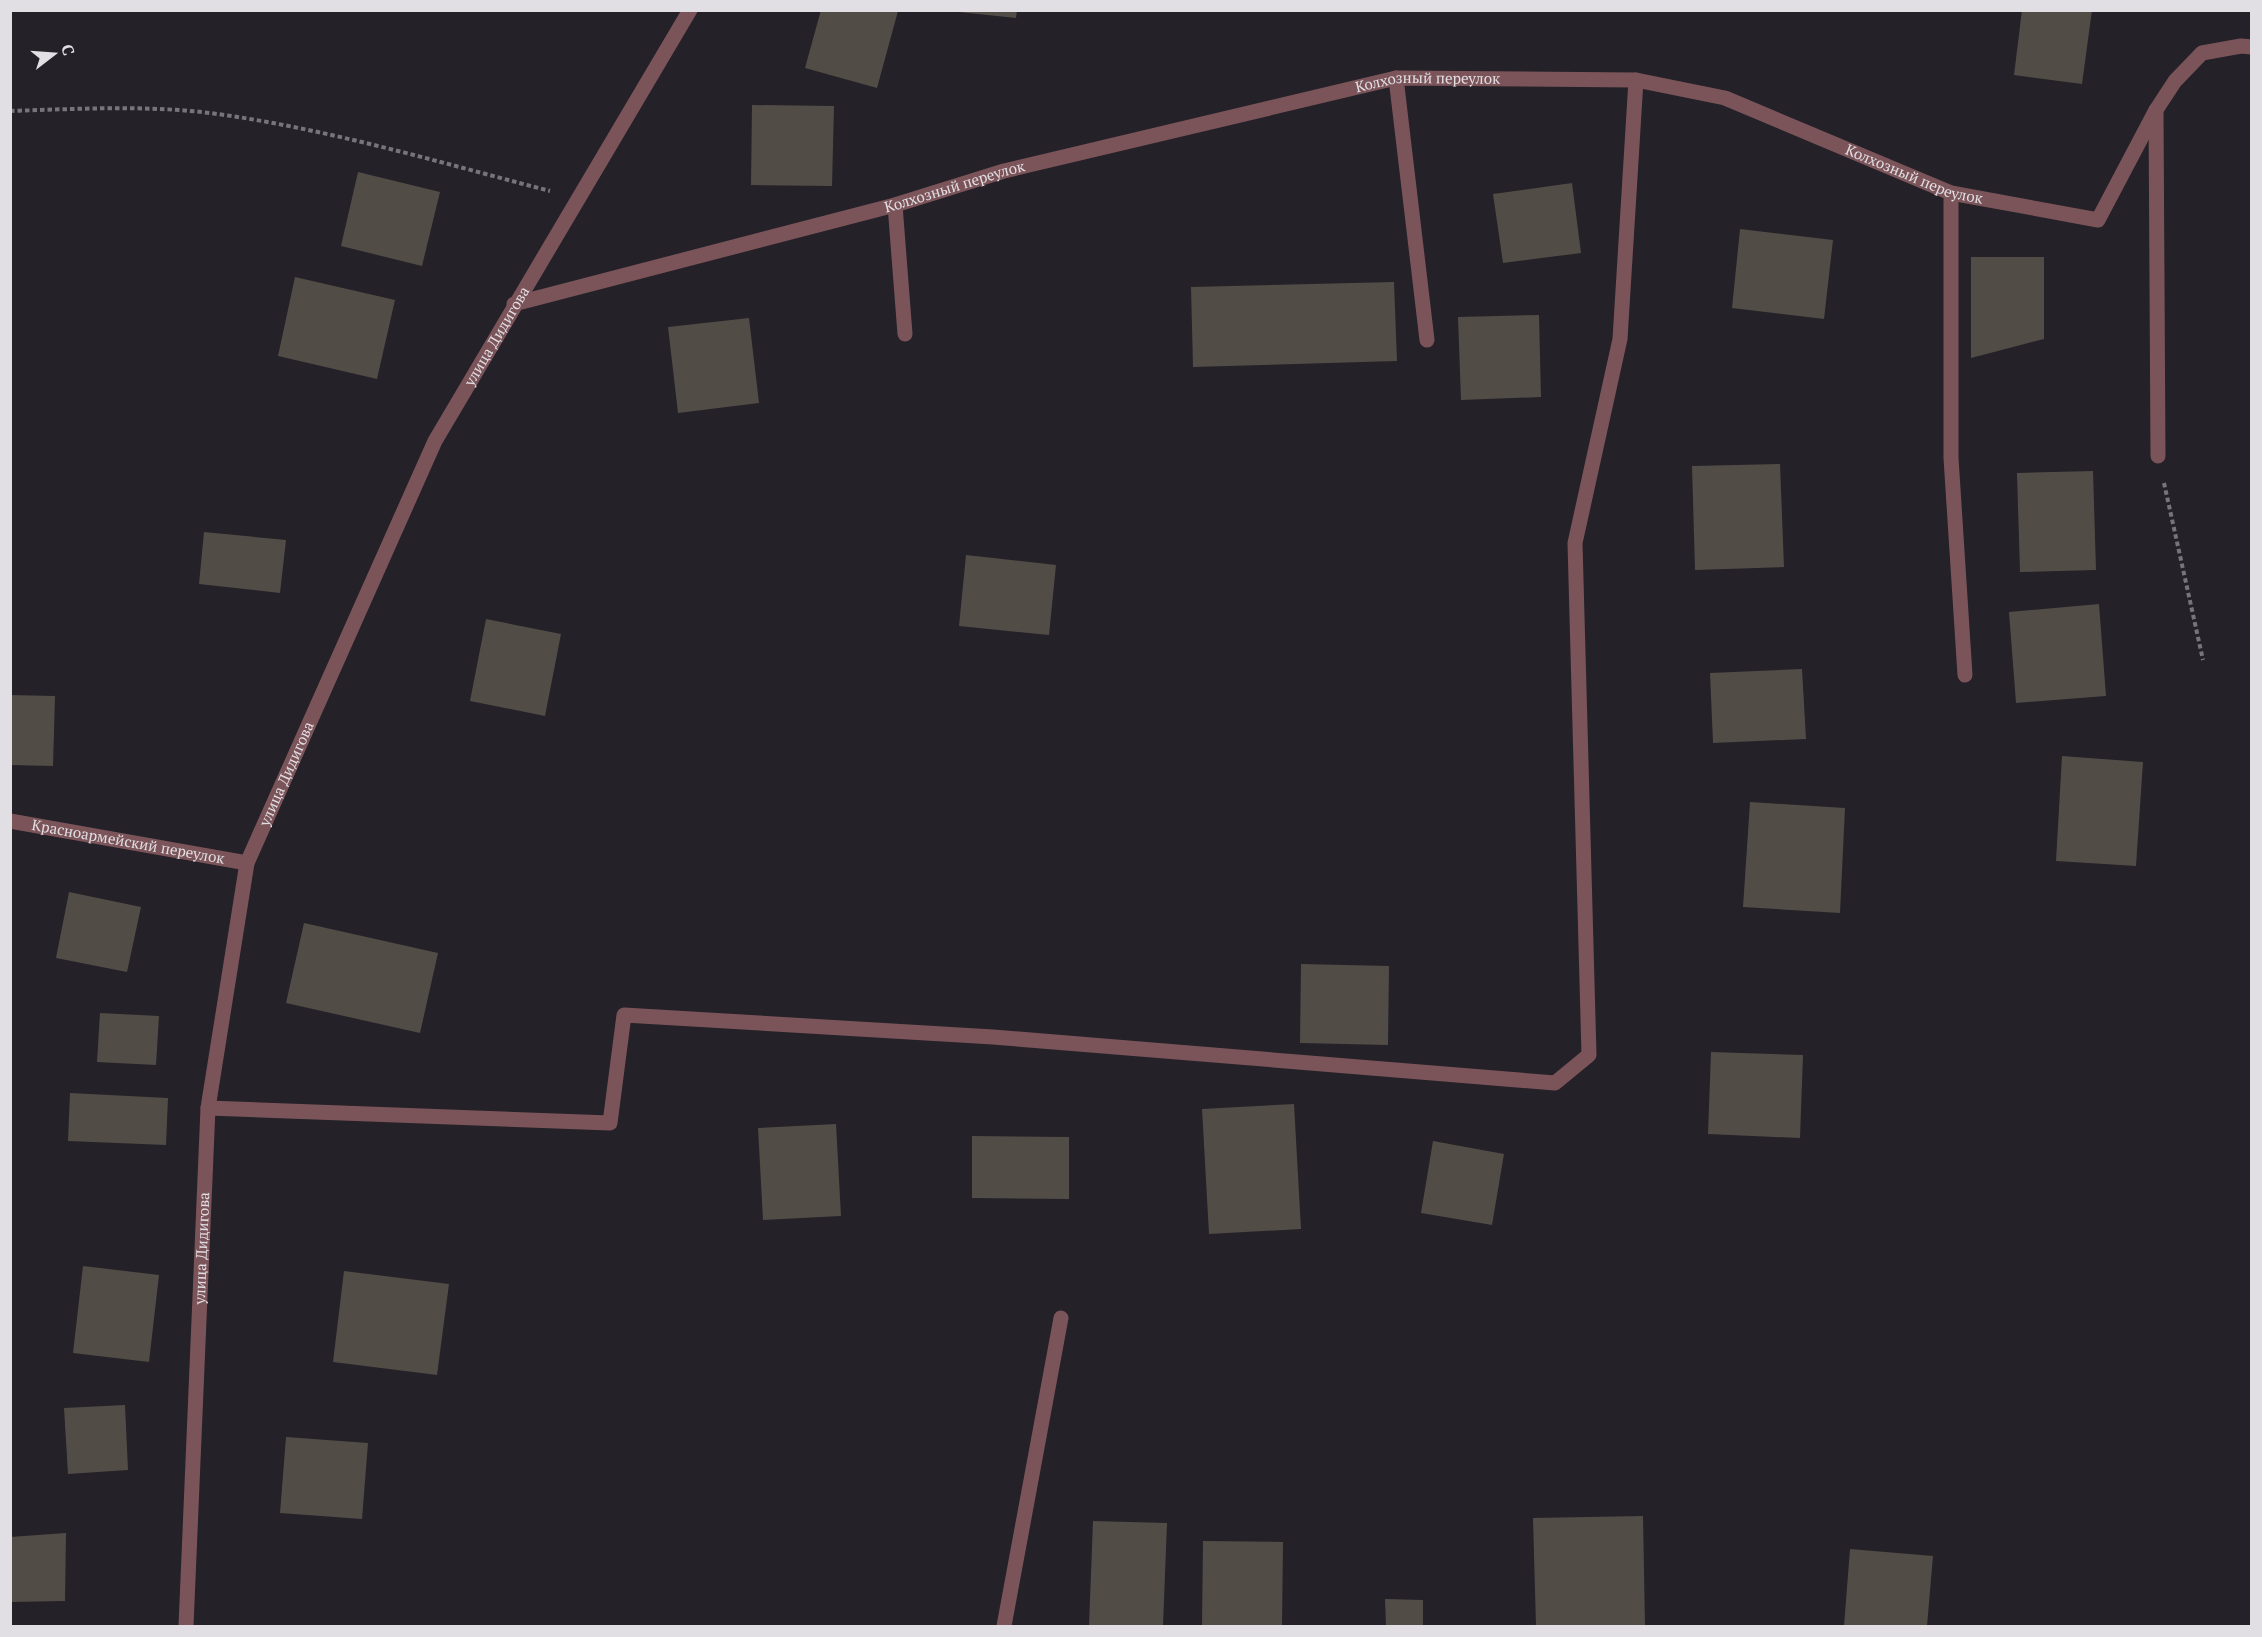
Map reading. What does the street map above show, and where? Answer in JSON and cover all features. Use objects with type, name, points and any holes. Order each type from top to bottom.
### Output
[{"type":"street","name":"улица Дидигова","points":[[186,1626],[208,1108],[247,863],[435,441],[690,10]]},
{"type":"street","name":"Колхозный переулок","points":[[514,304],[895,205],[1004,171],[1396,78],[1636,80],[1725,98],[1951,193],[2098,220],[2156,110],[2175,81],[2202,53],[2241,46],[2252,47]]},
{"type":"street","points":[[1396,78],[1427,340]]},
{"type":"street","points":[[208,1108],[610,1123],[624,1015],[993,1037],[1555,1083],[1589,1055],[1575,543],[1620,339],[1636,80]]},
{"type":"street","points":[[2156,110],[2158,456]]},
{"type":"street","points":[[1951,193],[1951,458],[1965,675]]},
{"type":"street","points":[[895,205],[905,334]]},
{"type":"street","name":"Красноармейский переулок","points":[[10,821],[247,863]]},
{"type":"street","points":[[1004,1626],[1060,1318]]},
{"type":"path","points":[[10,111],[114,108],[209,113],[314,131],[577,198]]},
{"type":"path","points":[[2158,456],[2204,660]]},
{"type":"building","points":[[821,10],[898,11],[877,88],[805,68]]},
{"type":"building","points":[[960,10],[1017,10],[1016,18],[959,12]]},
{"type":"building","points":[[2022,10],[2092,10],[2082,84],[2014,75]]},
{"type":"building","points":[[752,105],[834,106],[832,186],[751,185]]},
{"type":"building","points":[[358,172],[440,192],[422,266],[341,246]]},
{"type":"building","points":[[1572,183],[1581,253],[1503,263],[1493,194]]},
{"type":"building","points":[[1740,229],[1833,240],[1824,319],[1732,308]]},
{"type":"building","points":[[1971,257],[2044,257],[2044,339],[1971,358]]},
{"type":"building","points":[[295,277],[395,300],[377,379],[278,356]]},
{"type":"building","points":[[1394,282],[1397,361],[1193,367],[1191,287]]},
{"type":"building","points":[[1539,315],[1541,397],[1461,400],[1458,317]]},
{"type":"building","points":[[749,318],[759,403],[678,413],[668,327]]},
{"type":"building","points":[[1780,464],[1784,567],[1695,570],[1692,466]]},
{"type":"building","points":[[2093,471],[2096,570],[2020,572],[2017,473]]},
{"type":"building","points":[[204,532],[286,540],[280,593],[199,584]]},
{"type":"building","points":[[966,555],[1056,565],[1049,635],[959,626]]},
{"type":"building","points":[[2099,604],[2106,696],[2016,703],[2009,612]]},
{"type":"building","points":[[486,619],[561,634],[545,716],[470,701]]},
{"type":"building","points":[[1802,669],[1806,739],[1713,743],[1710,673]]},
{"type":"building","points":[[10,695],[55,696],[53,766],[10,765]]},
{"type":"building","points":[[2062,756],[2143,762],[2136,866],[2056,861]]},
{"type":"building","points":[[1750,802],[1845,808],[1840,913],[1743,907]]},
{"type":"building","points":[[69,892],[141,907],[127,972],[56,958]]},
{"type":"building","points":[[304,923],[438,953],[420,1033],[286,1003]]},
{"type":"building","points":[[1301,964],[1389,966],[1388,1045],[1300,1043]]},
{"type":"building","points":[[100,1013],[159,1016],[156,1065],[97,1062]]},
{"type":"building","points":[[1711,1052],[1803,1055],[1800,1138],[1708,1134]]},
{"type":"building","points":[[70,1093],[168,1098],[166,1145],[68,1141]]},
{"type":"building","points":[[1294,1104],[1301,1229],[1209,1234],[1202,1109]]},
{"type":"building","points":[[836,1124],[841,1216],[763,1220],[758,1128]]},
{"type":"building","points":[[972,1136],[1069,1137],[1069,1199],[972,1198]]},
{"type":"building","points":[[1433,1141],[1504,1154],[1492,1225],[1421,1213]]},
{"type":"building","points":[[83,1266],[159,1275],[149,1362],[73,1353]]},
{"type":"building","points":[[344,1271],[449,1284],[437,1375],[333,1362]]},
{"type":"building","points":[[125,1405],[128,1470],[68,1474],[64,1408]]},
{"type":"building","points":[[286,1437],[368,1443],[362,1519],[280,1513]]},
{"type":"building","points":[[1643,1516],[1645,1626],[1536,1626],[1533,1518]]},
{"type":"building","points":[[1093,1521],[1167,1523],[1163,1626],[1089,1626]]},
{"type":"building","points":[[66,1533],[65,1601],[10,1602],[10,1537]]},
{"type":"building","points":[[1203,1541],[1283,1542],[1282,1626],[1202,1626]]},
{"type":"building","points":[[1850,1549],[1933,1556],[1927,1626],[1844,1626]]},
{"type":"building","points":[[1385,1599],[1423,1600],[1423,1626],[1386,1626]]}]
